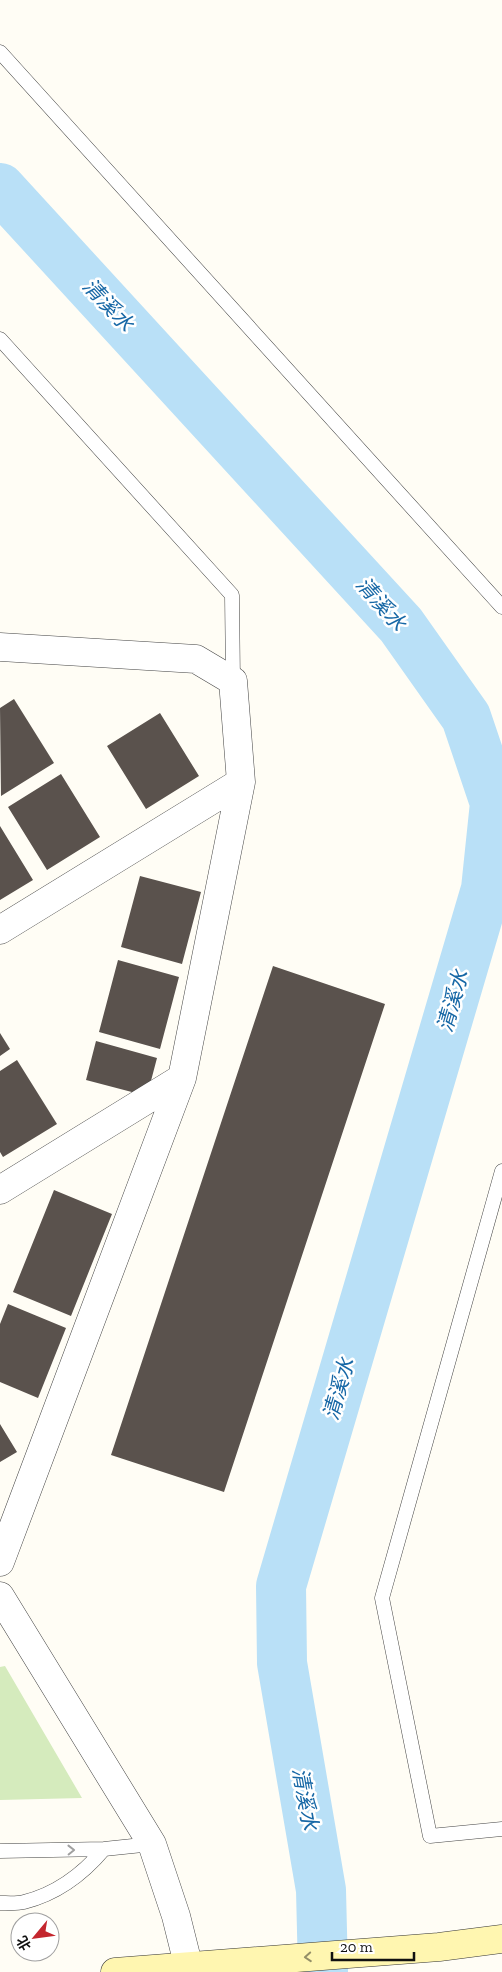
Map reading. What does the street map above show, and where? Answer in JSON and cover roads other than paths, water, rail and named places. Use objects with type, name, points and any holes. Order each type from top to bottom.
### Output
[{"type":"street","points":[[0,647],[196,659],[233,681],[241,782],[182,1078],[0,1562]]},
{"type":"street","points":[[0,930],[241,782]]},
{"type":"street","points":[[0,1190],[182,1078]]},
{"type":"street","points":[[0,1596],[152,1844],[176,1916],[188,1970]]},
{"type":"street","points":[[116,1972],[188,1970],[258,1961],[439,1947],[502,1939]]},
{"type":"lane","points":[[0,52],[502,607]]},
{"type":"lane","points":[[0,339],[232,595],[233,681]]},
{"type":"lane","points":[[502,1172],[382,1598],[430,1836],[502,1829]]},
{"type":"lane","points":[[0,1851],[104,1849],[152,1844]]},
{"type":"lane","points":[[0,1903],[22,1903],[56,1890],[88,1868],[104,1849]]},
{"type":"waterway","name":"清溪水","points":[[0,188],[401,625],[466,717],[495,803],[486,889],[281,1586],[282,1663],[321,1890],[323,1972]]}]
